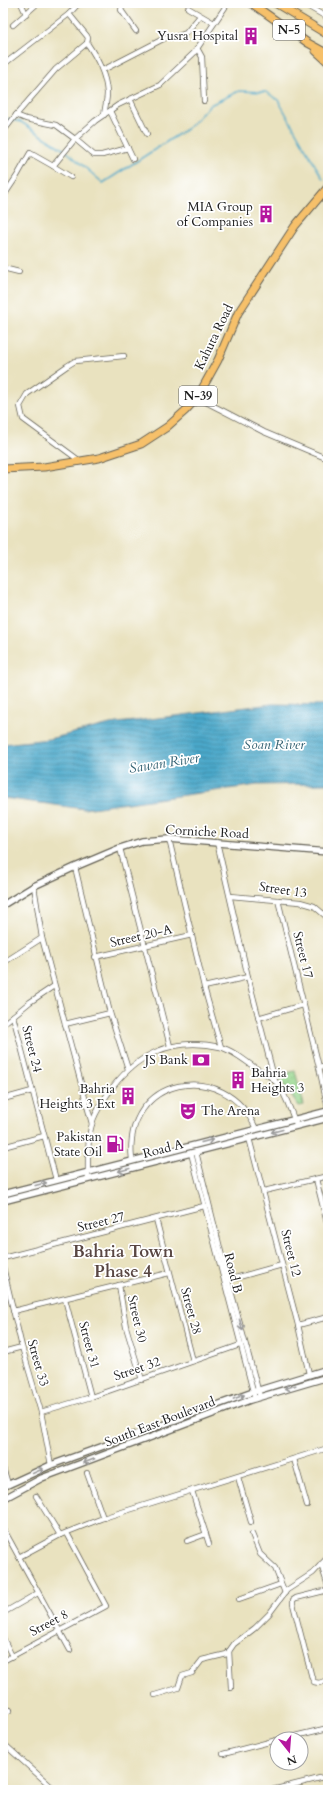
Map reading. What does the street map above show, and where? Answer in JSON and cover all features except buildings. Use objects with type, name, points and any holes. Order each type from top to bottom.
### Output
[{"type":"highway","name":"N-5","points":[[251,3],[308,44],[328,54]]},
{"type":"highway","points":[[278,4],[288,3]]},
{"type":"highway","name":"N-5","points":[[278,4],[328,35]]},
{"type":"highway","points":[[308,44],[328,62]]},
{"type":"highway","name":"Kahuta Road","points":[[3,469],[44,467],[99,458],[141,444],[168,426],[197,398],[218,360],[238,313],[272,260],[307,210],[328,187]]},
{"type":"highway","name":"Kahuta Road","points":[[307,210],[328,195]]},
{"type":"street","points":[[21,3],[26,14]]},
{"type":"street","points":[[13,25],[38,3]]},
{"type":"street","points":[[3,65],[69,14],[79,3]]},
{"type":"street","points":[[125,3],[121,10],[136,31]]},
{"type":"street","points":[[53,166],[75,139],[104,115],[130,99],[160,85],[197,48],[228,3]]},
{"type":"street","points":[[302,3],[328,18]]},
{"type":"street","points":[[188,8],[214,23]]},
{"type":"street","points":[[3,132],[13,118],[56,69],[86,43],[88,38],[87,36],[69,14]]},
{"type":"street","points":[[103,70],[166,37],[175,37],[186,33],[200,16]]},
{"type":"street","points":[[86,43],[95,55],[103,70],[107,93],[104,115]]},
{"type":"street","points":[[197,48],[202,57],[204,101]]},
{"type":"street","points":[[130,99],[147,134]]},
{"type":"street","points":[[110,111],[133,159]]},
{"type":"street","points":[[13,118],[56,125],[94,155],[102,155],[128,148]]},
{"type":"street","points":[[3,197],[18,176],[30,153],[72,177]]},
{"type":"street","points":[[3,268],[19,272]]},
{"type":"street","points":[[80,461],[23,419],[20,411],[22,399],[32,389],[75,361],[124,356]]},
{"type":"street","points":[[204,400],[264,432],[328,459]]},
{"type":"street","points":[[169,838],[204,987],[221,1047]]},
{"type":"street","name":"Corniche Road","points":[[3,906],[34,886],[120,848],[142,841],[169,838],[327,853]]},
{"type":"street","points":[[217,842],[248,977],[275,1081],[287,1101],[297,1126]]},
{"type":"street","points":[[120,848],[170,1046]]},
{"type":"street","points":[[75,867],[95,957],[110,1013],[128,1069]]},
{"type":"street","points":[[34,886],[42,938],[92,1124],[88,1179]]},
{"type":"street","name":"Street 13","points":[[230,896],[300,902],[314,906],[328,918]]},
{"type":"street","name":"Street 17","points":[[278,900],[319,1067],[328,1110]]},
{"type":"street","name":"Street 20-A","points":[[95,957],[192,935]]},
{"type":"street","points":[[3,964],[42,938]]},
{"type":"street","points":[[204,987],[248,977]]},
{"type":"street","points":[[3,1024],[54,986]]},
{"type":"street","points":[[258,1018],[303,1005]]},
{"type":"street","points":[[64,1024],[110,1013]]},
{"type":"street","name":"Street 24","points":[[13,1016],[56,1180]]},
{"type":"street","points":[[92,1124],[116,1082],[128,1069],[150,1054],[170,1046],[193,1043],[221,1047],[235,1054],[275,1081]]},
{"type":"street","points":[[319,1067],[328,1065]]},
{"type":"street","points":[[132,1160],[130,1144],[133,1131],[140,1115],[148,1102],[170,1088],[187,1085],[206,1085],[232,1098],[245,1109],[256,1129]]},
{"type":"street","points":[[3,1099],[32,1091]]},
{"type":"street","name":"Road A","points":[[3,1194],[328,1110]]},
{"type":"street","name":"Road A","points":[[3,1201],[328,1118]]},
{"type":"street","points":[[3,1147],[44,1136]]},
{"type":"street","name":"Street 12","points":[[249,1138],[264,1191],[309,1374]]},
{"type":"street","name":"Road B","points":[[194,1152],[204,1206],[240,1345],[256,1391]]},
{"type":"street","name":"Road B","points":[[194,1152],[258,1398]]},
{"type":"street","points":[[264,1191],[328,1176]]},
{"type":"street","points":[[316,1179],[328,1227]]},
{"type":"street","name":"Street 27","points":[[3,1258],[156,1220],[204,1206]]},
{"type":"street","name":"Street 28","points":[[156,1220],[193,1361]]},
{"type":"street","points":[[228,1280],[282,1265]]},
{"type":"street","name":"Street 33","points":[[3,1267],[22,1347],[41,1412],[51,1465]]},
{"type":"street","points":[[13,1311],[169,1273]]},
{"type":"street","name":"Street 30","points":[[118,1285],[126,1327],[142,1380]]},
{"type":"street","name":"Street 31","points":[[65,1299],[91,1397]]},
{"type":"street","points":[[298,1325],[328,1316]]},
{"type":"street","name":"Street 32","points":[[41,1412],[142,1380],[240,1345]]},
{"type":"street","points":[[3,1352],[22,1347]]},
{"type":"street","name":"South East Boulevard","points":[[6,1486],[51,1465],[256,1391],[328,1369]]},
{"type":"street","name":"South East Boulevard","points":[[3,1499],[42,1478],[258,1398],[328,1377]]},
{"type":"street","points":[[20,1557],[60,1535],[103,1518],[328,1448]]},
{"type":"street","points":[[294,1459],[308,1505]]},
{"type":"street","points":[[3,1468],[6,1486]]},
{"type":"street","points":[[87,1473],[103,1518]]},
{"type":"street","points":[[238,1477],[251,1522]]},
{"type":"street","points":[[192,1491],[210,1544]]},
{"type":"street","points":[[36,1496],[60,1535]]},
{"type":"street","points":[[3,1528],[20,1557],[58,1631],[70,1650]]},
{"type":"street","name":"Street 8","points":[[3,1661],[106,1606],[67,1533]]},
{"type":"street","points":[[187,1541],[206,1534]]},
{"type":"street","points":[[252,1534],[260,1554],[275,1568],[284,1593]]},
{"type":"street","points":[[154,1695],[178,1688],[182,1676],[192,1673],[202,1660],[229,1652],[234,1644],[255,1628],[269,1614],[287,1590],[313,1573],[328,1557]]},
{"type":"street","points":[[321,1564],[328,1586]]},
{"type":"street","points":[[240,1599],[281,1584]]},
{"type":"street","points":[[328,1590],[296,1598],[293,1600],[293,1604],[312,1678],[314,1682],[318,1683],[328,1680]]},
{"type":"street","points":[[3,1613],[38,1593]]},
{"type":"street","points":[[3,1638],[12,1656]]},
{"type":"street","points":[[229,1652],[231,1688]]},
{"type":"street","points":[[328,1695],[328,1701]]},
{"type":"street","points":[[3,1714],[10,1710]]},
{"type":"street","points":[[309,1733],[328,1728]]},
{"type":"street","points":[[223,1754],[269,1742]]},
{"type":"street","points":[[3,1743],[55,1790]]},
{"type":"street","points":[[272,1790],[328,1776]]},
{"type":"green space","points":[[295,1071],[304,1105],[299,1106],[277,1075]]},
{"type":"water","name":"Soan River","points":[[272,704],[328,705],[328,784],[257,785],[84,809],[3,798],[3,744],[49,739],[110,724]]},
{"type":"waterway","points":[[3,118],[21,122],[66,151],[103,183],[188,128],[210,105],[239,91],[266,92],[278,100],[323,179]]},
{"type":"waterway","points":[[307,1119],[328,1114]]},
{"type":"waterway","points":[[104,1171],[253,1133]]},
{"type":"waterway","points":[[46,1186],[82,1177]]},
{"type":"place","name":"Yusra Hospital","points":[[251,36]]},
{"type":"place","name":"MIA Group of Companies","points":[[266,214]]},
{"type":"place","name":"JS Bank","points":[[201,1060]]},
{"type":"place","name":"Bahria Heights 3","points":[[238,1080]]},
{"type":"place","name":"Bahria Heights 3 Ext","points":[[128,1096]]},
{"type":"place","name":"The Arena","points":[[188,1111]]},
{"type":"place","name":"Pakistan State Oil","points":[[115,1144]]},
{"type":"district","name":"Bahria Town Phase 4","points":[[123,1261]]},
{"type":"water label","name":"Sawan River","points":[[164,763]]}]
